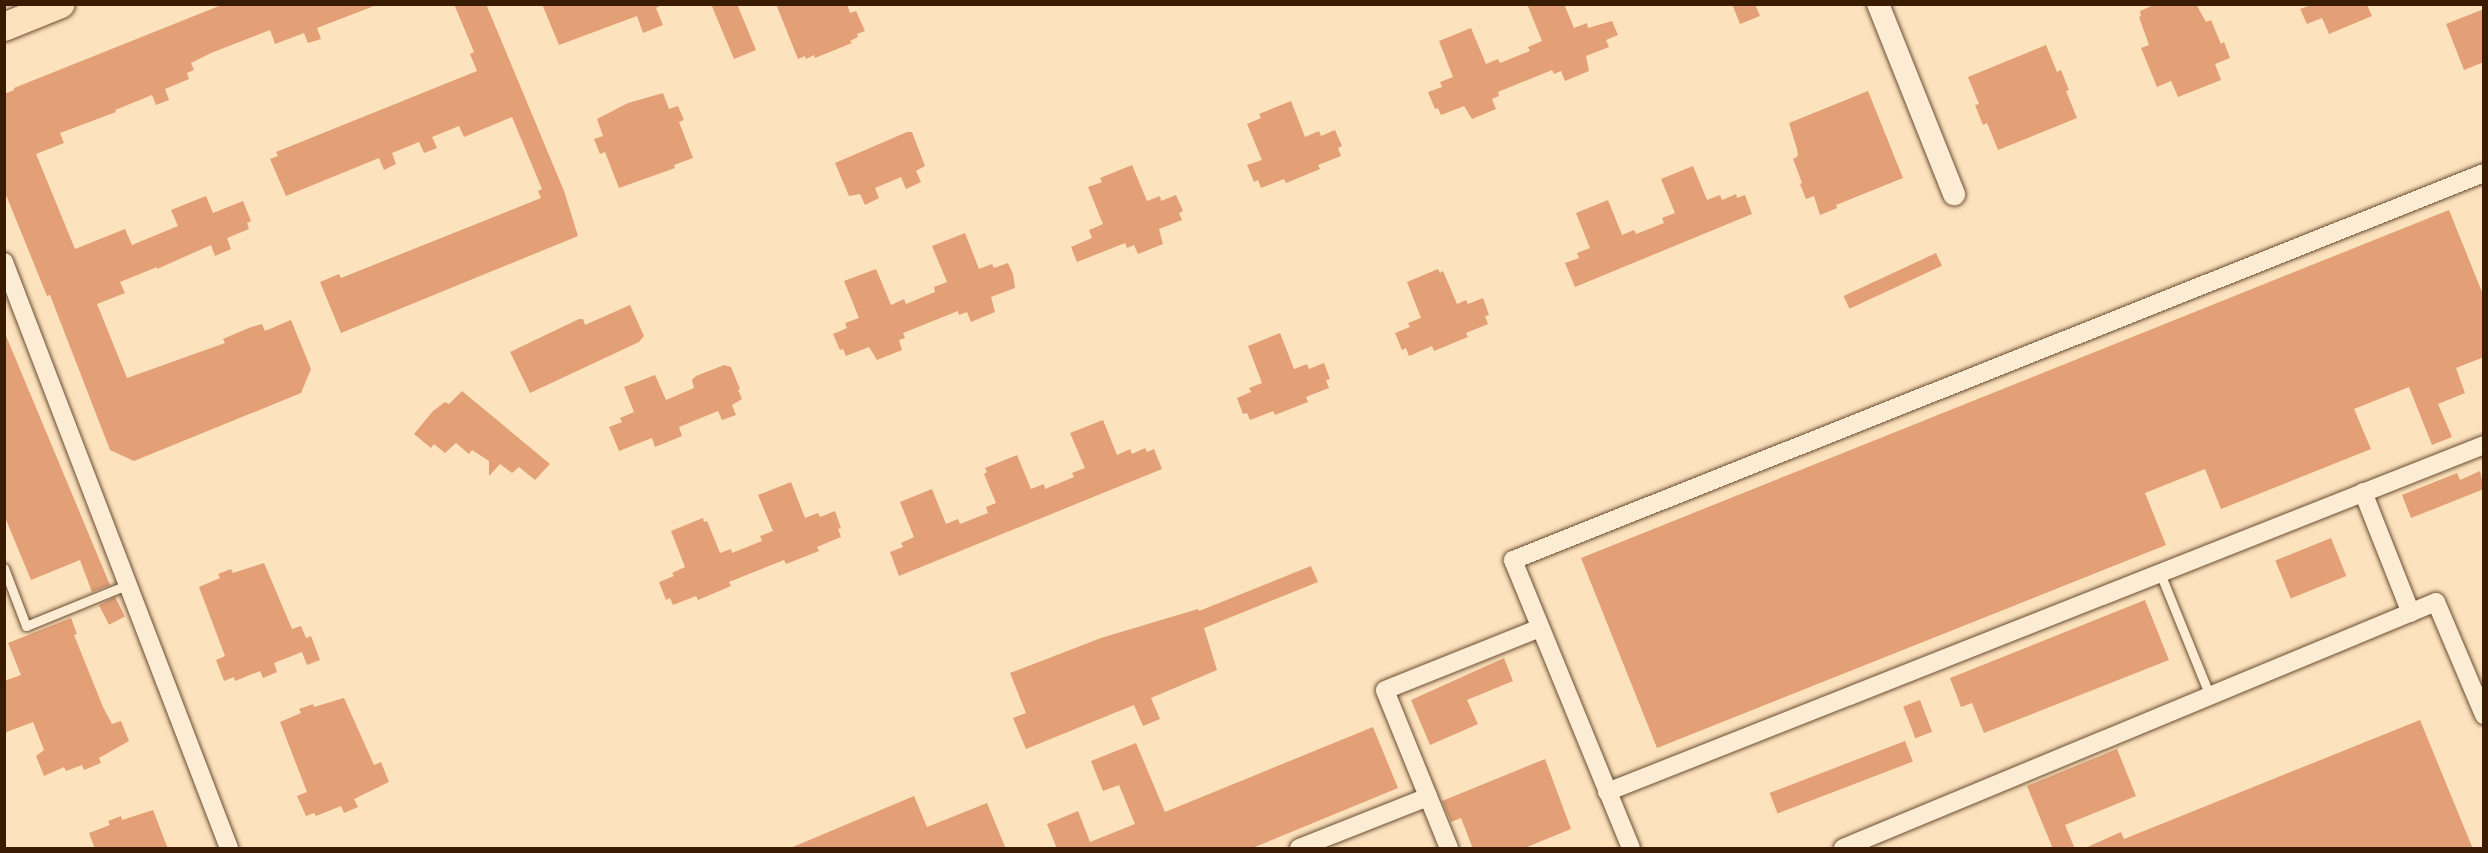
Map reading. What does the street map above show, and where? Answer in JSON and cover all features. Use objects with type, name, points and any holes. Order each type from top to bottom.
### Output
[{"type":"highway","points":[[4,27],[61,4]]},
{"type":"street","points":[[1878,4],[1954,194]]},
{"type":"street","points":[[1631,849],[1513,560],[2484,173]]},
{"type":"street","points":[[4,262],[229,849]]},
{"type":"street","points":[[1607,792],[2484,445]]},
{"type":"street","points":[[2363,492],[2411,613]]},
{"type":"street","points":[[1843,849],[2436,602],[2484,715]]},
{"type":"street","points":[[1449,849],[1385,690],[1540,628]]},
{"type":"street","points":[[1299,849],[1428,797]]},
{"type":"lane","points":[[4,568],[26,626],[129,584]]},
{"type":"lane","points":[[2160,573],[2210,696]]},
{"type":"building","points":[[224,4],[374,6],[317,28],[321,39],[308,43],[304,33],[275,44],[270,30],[211,53],[191,63],[194,70],[187,73],[189,79],[165,89],[169,100],[156,105],[152,95],[115,110],[116,112],[60,133],[64,143],[36,154],[75,249],[125,229],[132,245],[178,226],[171,210],[206,196],[213,213],[243,201],[251,221],[247,223],[249,229],[227,238],[231,249],[215,256],[211,245],[157,269],[157,267],[120,282],[125,293],[97,304],[127,378],[225,343],[223,339],[251,327],[262,324],[265,331],[291,320],[311,369],[301,393],[134,461],[110,450],[50,295],[47,296],[4,190],[4,94]]},
{"type":"building","points":[[454,4],[486,4],[564,191],[578,236],[341,333],[320,282],[339,274],[341,278],[541,198],[538,191],[542,189],[512,117],[464,137],[459,126],[432,137],[437,148],[424,153],[419,142],[392,153],[396,164],[384,170],[379,158],[286,196],[270,159],[278,156],[276,152],[477,71],[470,54],[474,52]]},
{"type":"building","points":[[542,4],[663,4],[656,8],[663,25],[643,33],[637,16],[559,45]]},
{"type":"building","points":[[711,4],[737,4],[756,50],[734,59]]},
{"type":"building","points":[[776,4],[847,4],[850,13],[856,11],[865,31],[857,34],[858,37],[850,41],[852,43],[815,58],[814,55],[806,59],[805,56],[798,59]]},
{"type":"building","points":[[1527,4],[1564,4],[1574,28],[1587,23],[1588,28],[1612,21],[1618,35],[1606,40],[1609,47],[1586,56],[1589,71],[1565,81],[1561,71],[1554,74],[1552,70],[1498,92],[1499,96],[1492,99],[1496,109],[1472,119],[1464,106],[1441,115],[1438,108],[1435,109],[1428,92],[1442,87],[1440,82],[1453,77],[1439,41],[1471,28],[1486,64],[1498,59],[1500,63],[1530,51],[1528,47],[1542,41]]},
{"type":"building","points":[[1732,4],[1755,4],[1760,16],[1740,24]]},
{"type":"building","points":[[2156,4],[2196,4],[2206,22],[2211,20],[2230,58],[2215,64],[2221,80],[2178,97],[2171,81],[2157,87],[2141,48],[2149,45],[2139,17],[2141,16],[2140,11]]},
{"type":"building","points":[[2311,5],[2367,5],[2372,16],[2329,34],[2322,18],[2307,24],[2300,9]]},
{"type":"building","points":[[2484,9],[2484,62],[2464,70],[2446,24]]},
{"type":"building","points":[[2046,45],[2057,72],[2061,70],[2069,90],[2066,91],[2077,118],[1998,150],[1987,123],[1983,125],[1975,105],[1979,104],[1968,77]]},
{"type":"building","points":[[1868,91],[1903,178],[1836,205],[1837,208],[1820,215],[1814,196],[1806,199],[1800,184],[1802,183],[1793,159],[1798,156],[1797,149],[1789,123]]},
{"type":"building","points":[[663,93],[669,109],[678,106],[684,120],[679,122],[693,158],[674,165],[675,168],[619,188],[605,152],[600,154],[594,139],[603,136],[597,119],[628,103]]},
{"type":"building","points":[[1291,101],[1305,137],[1319,131],[1321,136],[1335,130],[1342,146],[1338,148],[1341,156],[1318,165],[1320,169],[1286,183],[1284,179],[1261,188],[1258,180],[1254,182],[1247,165],[1262,160],[1247,124],[1261,118],[1259,114]]},
{"type":"building","points":[[907,132],[912,132],[925,166],[916,171],[921,182],[906,189],[901,177],[875,188],[879,198],[865,205],[860,194],[849,196],[835,163]]},
{"type":"building","points":[[1132,165],[1147,201],[1160,196],[1161,201],[1176,195],[1183,211],[1179,213],[1182,220],[1159,229],[1163,244],[1138,254],[1134,245],[1127,248],[1125,243],[1077,262],[1071,247],[1092,238],[1089,230],[1103,224],[1088,187],[1102,182],[1100,178]]},
{"type":"building","points":[[1693,166],[1707,200],[1720,195],[1722,200],[1736,194],[1737,198],[1745,195],[1752,214],[1575,287],[1565,263],[1579,258],[1577,253],[1590,248],[1576,213],[1608,200],[1622,235],[1634,230],[1636,234],[1664,223],[1662,218],[1675,213],[1661,179]]},
{"type":"building","points":[[2449,210],[2484,297],[2484,357],[2456,368],[2465,393],[2438,404],[2452,437],[2432,445],[2409,387],[2354,409],[2371,449],[2221,509],[2205,469],[2145,493],[2166,545],[1657,748],[1581,558]]},
{"type":"building","points":[[965,233],[979,269],[992,264],[994,268],[1008,263],[1013,274],[1015,288],[991,297],[995,312],[971,322],[967,312],[959,315],[958,311],[903,333],[905,338],[899,340],[902,350],[877,360],[869,347],[846,356],[843,349],[840,350],[833,334],[847,328],[845,323],[859,318],[844,281],[876,269],[891,305],[904,299],[906,304],[935,292],[934,287],[947,282],[932,246]]},
{"type":"building","points":[[1936,253],[1942,266],[1849,309],[1844,296]]},
{"type":"building","points":[[1438,269],[1440,273],[1443,271],[1457,304],[1466,300],[1468,304],[1483,298],[1489,315],[1485,316],[1488,324],[1466,333],[1468,337],[1434,351],[1432,346],[1409,356],[1406,348],[1402,350],[1395,333],[1410,327],[1408,323],[1421,318],[1407,282]]},
{"type":"building","points":[[630,305],[644,336],[639,342],[530,393],[510,352],[579,319],[583,319],[585,325]]},
{"type":"building","points":[[4,331],[110,585],[92,592],[80,560],[31,580],[4,515]]},
{"type":"building","points":[[1280,333],[1294,369],[1307,364],[1309,369],[1324,363],[1330,379],[1326,380],[1329,388],[1306,397],[1308,402],[1275,415],[1273,411],[1250,420],[1247,413],[1243,414],[1237,398],[1251,392],[1249,388],[1262,383],[1248,346]]},
{"type":"building","points":[[724,365],[731,367],[740,389],[738,390],[742,399],[732,405],[736,415],[722,420],[718,411],[679,427],[682,436],[655,447],[652,438],[619,451],[609,427],[622,422],[620,418],[634,412],[624,387],[655,375],[666,400],[694,388],[692,380],[696,376]]},
{"type":"building","points":[[462,391],[550,464],[535,480],[519,467],[512,473],[500,464],[489,476],[489,461],[472,450],[469,454],[456,443],[445,453],[434,444],[431,448],[414,434],[433,411],[445,402],[449,404]]},
{"type":"building","points":[[1103,420],[1117,455],[1130,449],[1132,454],[1145,448],[1147,452],[1154,449],[1162,469],[899,576],[890,552],[903,547],[901,543],[914,537],[900,502],[932,489],[946,524],[958,519],[960,524],[988,513],[986,507],[996,503],[984,474],[987,472],[985,468],[1017,455],[1031,489],[1044,484],[1045,489],[1074,477],[1072,473],[1085,468],[1070,433]]},
{"type":"building","points":[[2480,471],[2484,489],[2411,518],[2402,495],[2457,473],[2460,480]]},
{"type":"building","points":[[791,482],[805,518],[818,513],[820,517],[835,511],[841,528],[838,529],[841,537],[817,547],[819,551],[786,564],[784,560],[729,582],[731,586],[698,600],[696,596],[673,605],[670,598],[666,600],[659,582],[674,576],[672,573],[685,567],[671,531],[703,518],[704,522],[707,521],[720,553],[731,549],[732,553],[762,541],[760,536],[773,531],[758,495]]},
{"type":"building","points":[[2331,538],[2346,576],[2291,598],[2275,560]]},
{"type":"building","points":[[264,563],[292,629],[301,626],[306,638],[311,636],[320,660],[307,665],[302,652],[274,663],[277,672],[263,678],[260,671],[235,681],[234,677],[224,681],[216,660],[225,656],[199,587],[220,578],[218,574],[231,569],[233,573]]},
{"type":"building","points":[[1311,566],[1318,582],[1204,628],[1217,670],[1151,698],[1160,719],[1143,726],[1134,705],[1026,749],[1013,718],[1026,713],[1010,673],[1101,638],[1198,609],[1199,611]]},
{"type":"building","points":[[115,597],[125,617],[109,625],[99,605]]},
{"type":"building","points":[[2145,600],[2169,660],[1984,733],[1972,703],[1961,707],[1950,678]]},
{"type":"building","points":[[71,618],[77,634],[74,635],[103,707],[112,724],[121,721],[129,741],[99,758],[101,763],[84,770],[82,765],[66,771],[64,767],[44,776],[36,756],[44,750],[33,722],[4,733],[4,681],[21,675],[8,643]]},
{"type":"building","points":[[1504,658],[1513,681],[1467,700],[1478,724],[1430,745],[1411,700]]},
{"type":"building","points":[[344,698],[374,765],[381,762],[389,782],[354,799],[358,807],[344,813],[341,806],[316,816],[314,813],[306,816],[297,796],[307,792],[280,722],[301,713],[299,709]]},
{"type":"building","points":[[1920,700],[1932,732],[1915,738],[1903,706]]},
{"type":"building","points":[[2420,720],[2473,849],[2083,849],[2121,832],[2124,839]]},
{"type":"building","points":[[1373,727],[1398,788],[1250,849],[1057,849],[1047,824],[1078,811],[1090,842],[1135,824],[1119,785],[1103,791],[1091,761],[1136,743],[1165,812]]},
{"type":"building","points":[[1905,741],[1913,762],[1778,814],[1770,793]]},
{"type":"building","points":[[2117,749],[2136,796],[2065,825],[2075,849],[2053,849],[2027,786]]},
{"type":"building","points":[[1545,759],[1571,829],[1522,849],[1473,849],[1461,818],[1451,822],[1442,801]]},
{"type":"building","points":[[914,796],[927,827],[987,803],[1006,849],[788,849]]},
{"type":"building","points":[[153,810],[168,849],[95,849],[89,833],[110,825],[108,821],[121,816],[122,820]]}]
